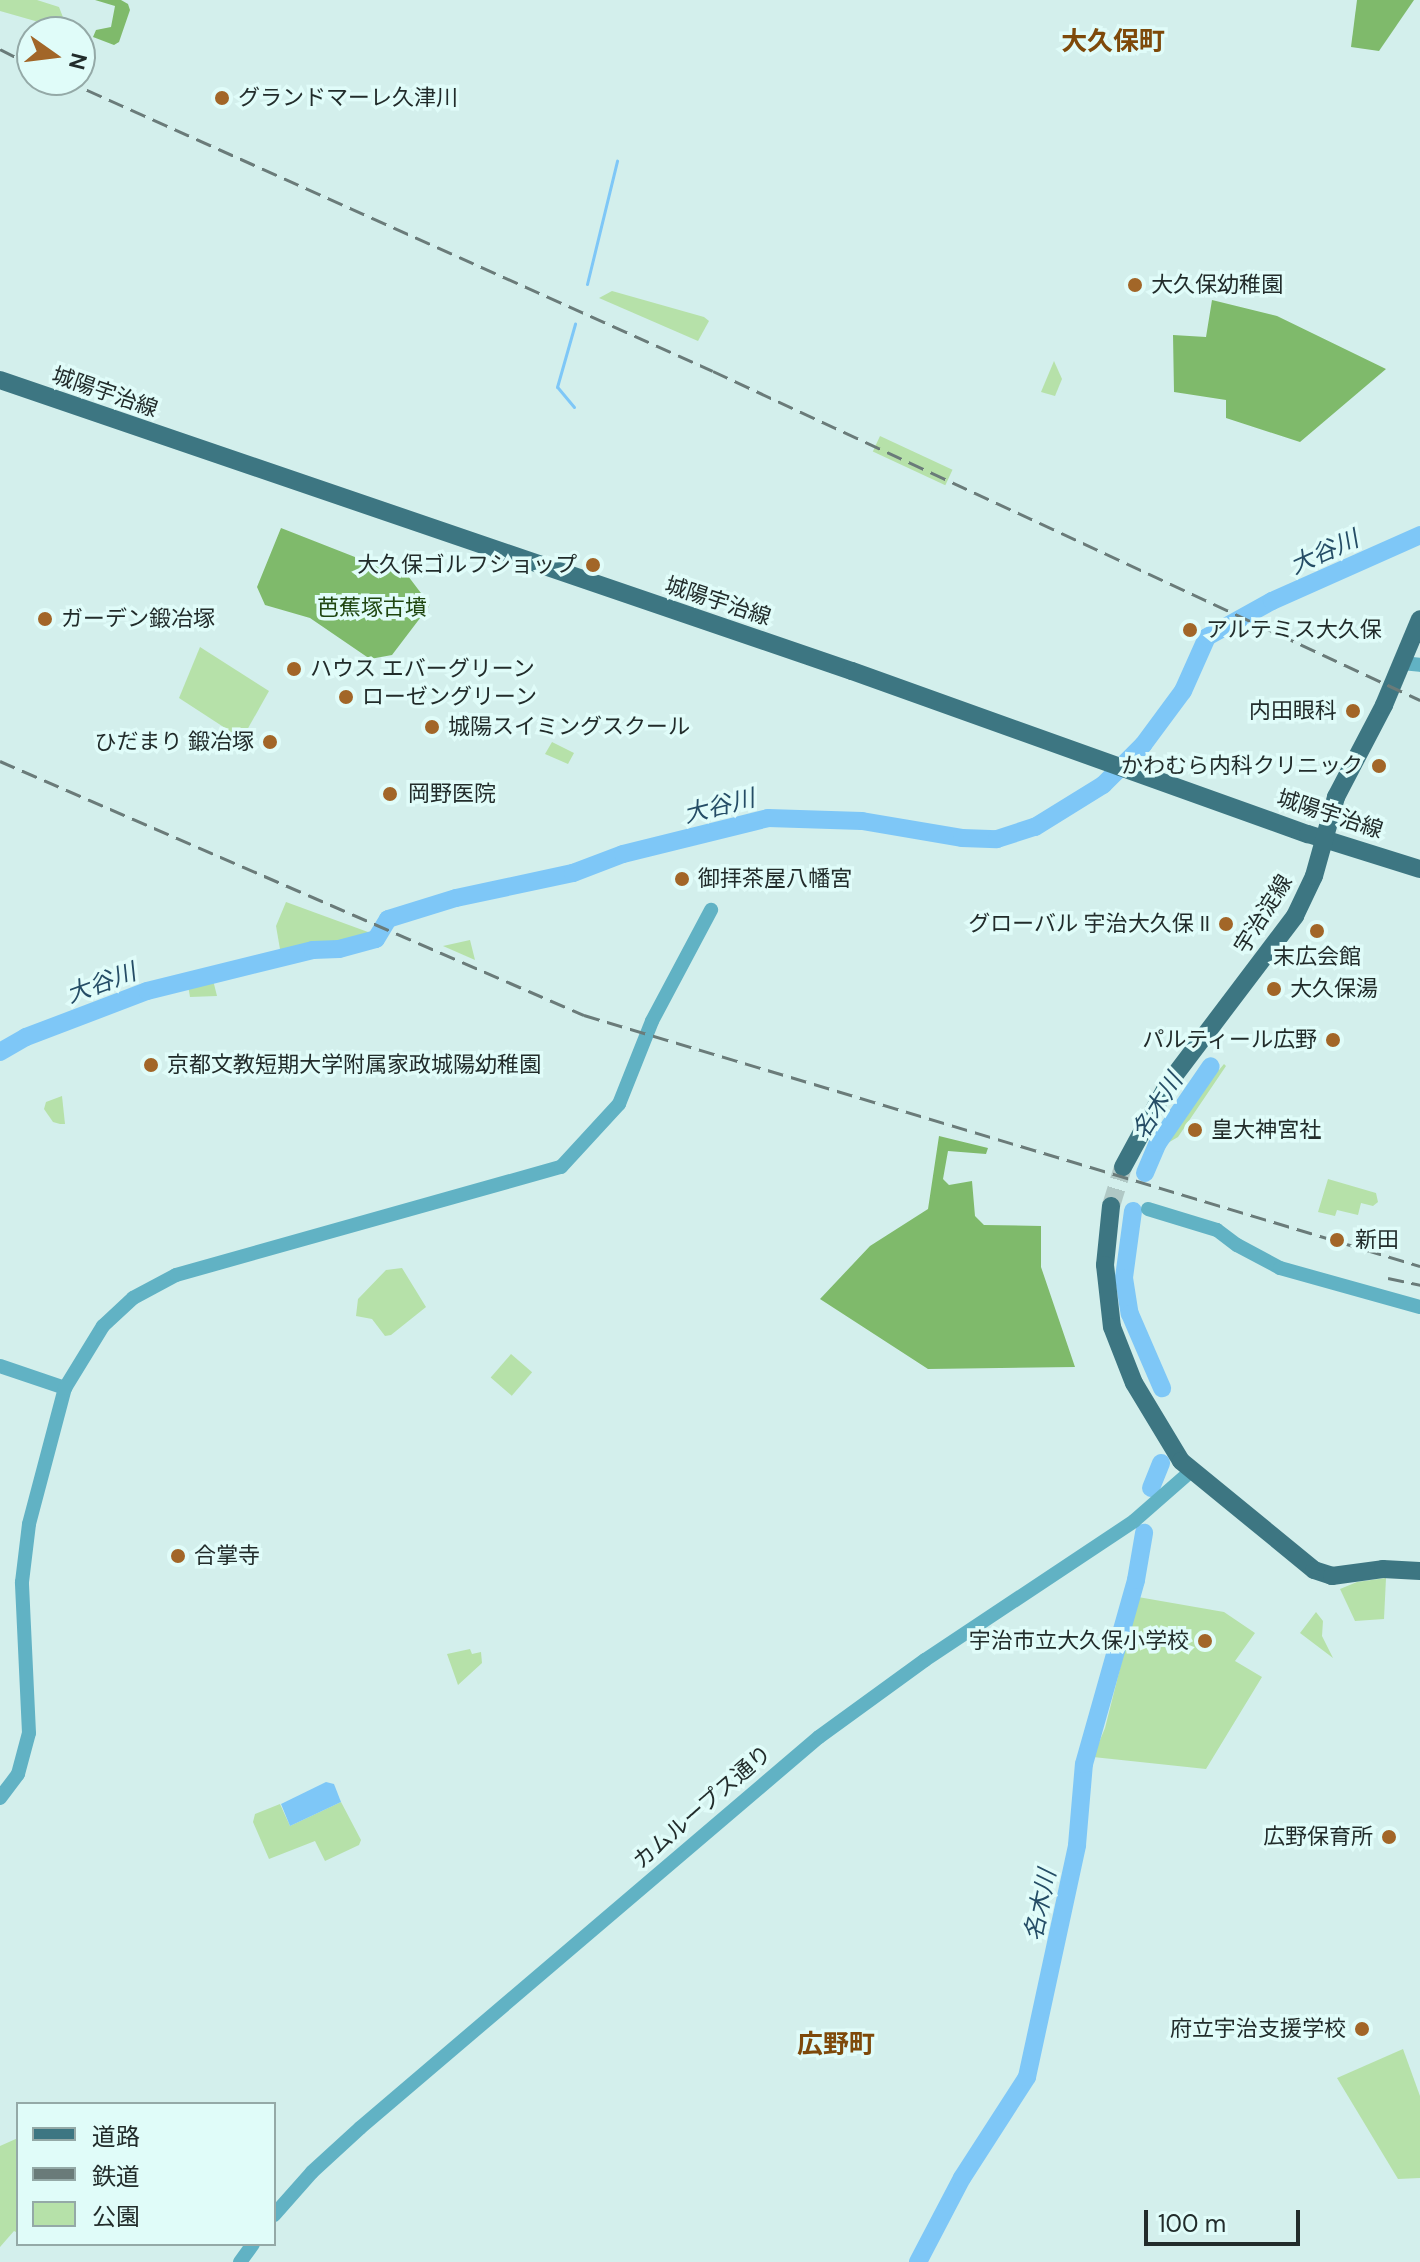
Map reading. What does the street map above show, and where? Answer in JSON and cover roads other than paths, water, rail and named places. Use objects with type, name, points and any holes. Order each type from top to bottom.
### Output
[{"type":"main road","name":"城陽宇治線","points":[[0,380],[1124,766],[1325,840],[1420,869]]},
{"type":"main road","name":"宇治淀線","points":[[1123,1167],[1168,1084],[1295,916],[1314,876],[1346,773],[1411,664],[1420,619]]},
{"type":"main road","points":[[1111,1206],[1105,1265],[1116,1341],[1149,1413],[1190,1472],[1216,1488],[1314,1570],[1332,1576],[1383,1569],[1420,1571]]},
{"type":"street","points":[[0,1798],[18,1774],[27,1747],[23,1558],[65,1388],[108,1321],[154,1284],[176,1275],[561,1167],[619,1104],[652,1021],[711,910]]},
{"type":"street","points":[[1148,1209],[1217,1230],[1280,1268],[1420,1307]]},
{"type":"street","points":[[0,1366],[65,1388]]},
{"type":"street","name":"カムループス通り","points":[[276,2213],[312,2172],[360,2128],[819,1737],[925,1660],[1134,1521],[1190,1472]]},
{"type":"water","points":[[326,1782],[334,1784],[341,1802],[290,1826],[281,1804]]},
{"type":"waterway","points":[[587,284],[617,161]]},
{"type":"waterway","points":[[574,407],[557,387],[575,324]]},
{"type":"waterway","name":"大谷川","points":[[0,1052],[26,1037],[147,991],[313,950],[339,949],[376,939],[388,919],[456,898],[573,873],[623,854],[768,818],[862,821],[962,838],[997,839],[1035,827],[1103,785],[1143,745],[1183,691],[1207,637],[1272,601],[1420,535]]},
{"type":"waterway","name":"名木川","points":[[1145,1173],[1158,1143],[1211,1066]]},
{"type":"waterway","name":"名木川","points":[[1133,1211],[1124,1278],[1130,1314],[1162,1388]]},
{"type":"waterway","name":"名木川","points":[[1151,1488],[1161,1463]]},
{"type":"waterway","name":"名木川","points":[[918,2262],[962,2178],[1027,2077],[1077,1845],[1084,1764],[1136,1580],[1144,1533]]},
{"type":"tunnel","points":[[1111,1206],[1123,1167]]},
{"type":"railway","points":[[0,49],[16,57]]},
{"type":"railway","points":[[96,94],[713,371],[1420,700]]},
{"type":"railway","points":[[0,761],[584,1015],[1420,1266]]},
{"type":"railway","points":[[1388,1278],[1420,1285]]},
{"type":"place","name":"グランドマーレ久津川","points":[[222,98]]},
{"type":"place","name":"大久保幼稚園","points":[[1135,285]]},
{"type":"place","name":"大久保ゴルフショップ","points":[[593,565]]},
{"type":"place","name":"ガーデン鍛冶塚","points":[[45,619]]},
{"type":"place","name":"アルテミス大久保","points":[[1190,630]]},
{"type":"place","name":"ハウス エバーグリーン","points":[[294,669]]},
{"type":"place","name":"ローゼングリーン","points":[[346,697]]},
{"type":"place","name":"内田眼科","points":[[1353,711]]},
{"type":"place","name":"城陽スイミングスクール","points":[[432,727]]},
{"type":"place","name":"ひだまり 鍛冶塚","points":[[270,742]]},
{"type":"place","name":"かわむら内科クリニック","points":[[1379,766]]},
{"type":"place","name":"岡野医院","points":[[390,794]]},
{"type":"place","name":"御拝茶屋八幡宮","points":[[682,879]]},
{"type":"place","name":"グローバル 宇治大久保 II","points":[[1226,924]]},
{"type":"place","name":"末広会館","points":[[1317,931]]},
{"type":"place","name":"大久保湯","points":[[1274,989]]},
{"type":"place","name":"パルティール広野","points":[[1333,1040]]},
{"type":"place","name":"京都文教短期大学附属家政城陽幼稚園","points":[[151,1065]]},
{"type":"place","name":"皇大神宮社","points":[[1195,1130]]},
{"type":"place","name":"新田","points":[[1337,1240]]},
{"type":"place","name":"合掌寺","points":[[178,1556]]},
{"type":"place","name":"宇治市立大久保小学校","points":[[1205,1641]]},
{"type":"place","name":"広野保育所","points":[[1389,1837]]},
{"type":"place","name":"府立宇治支援学校","points":[[1362,2029]]},
{"type":"district","name":"大久保町","points":[[1113,42]]},
{"type":"district","name":"広野町","points":[[836,2045]]},
{"type":"park label","name":"芭蕉塚古墳","points":[[372,608]]}]
